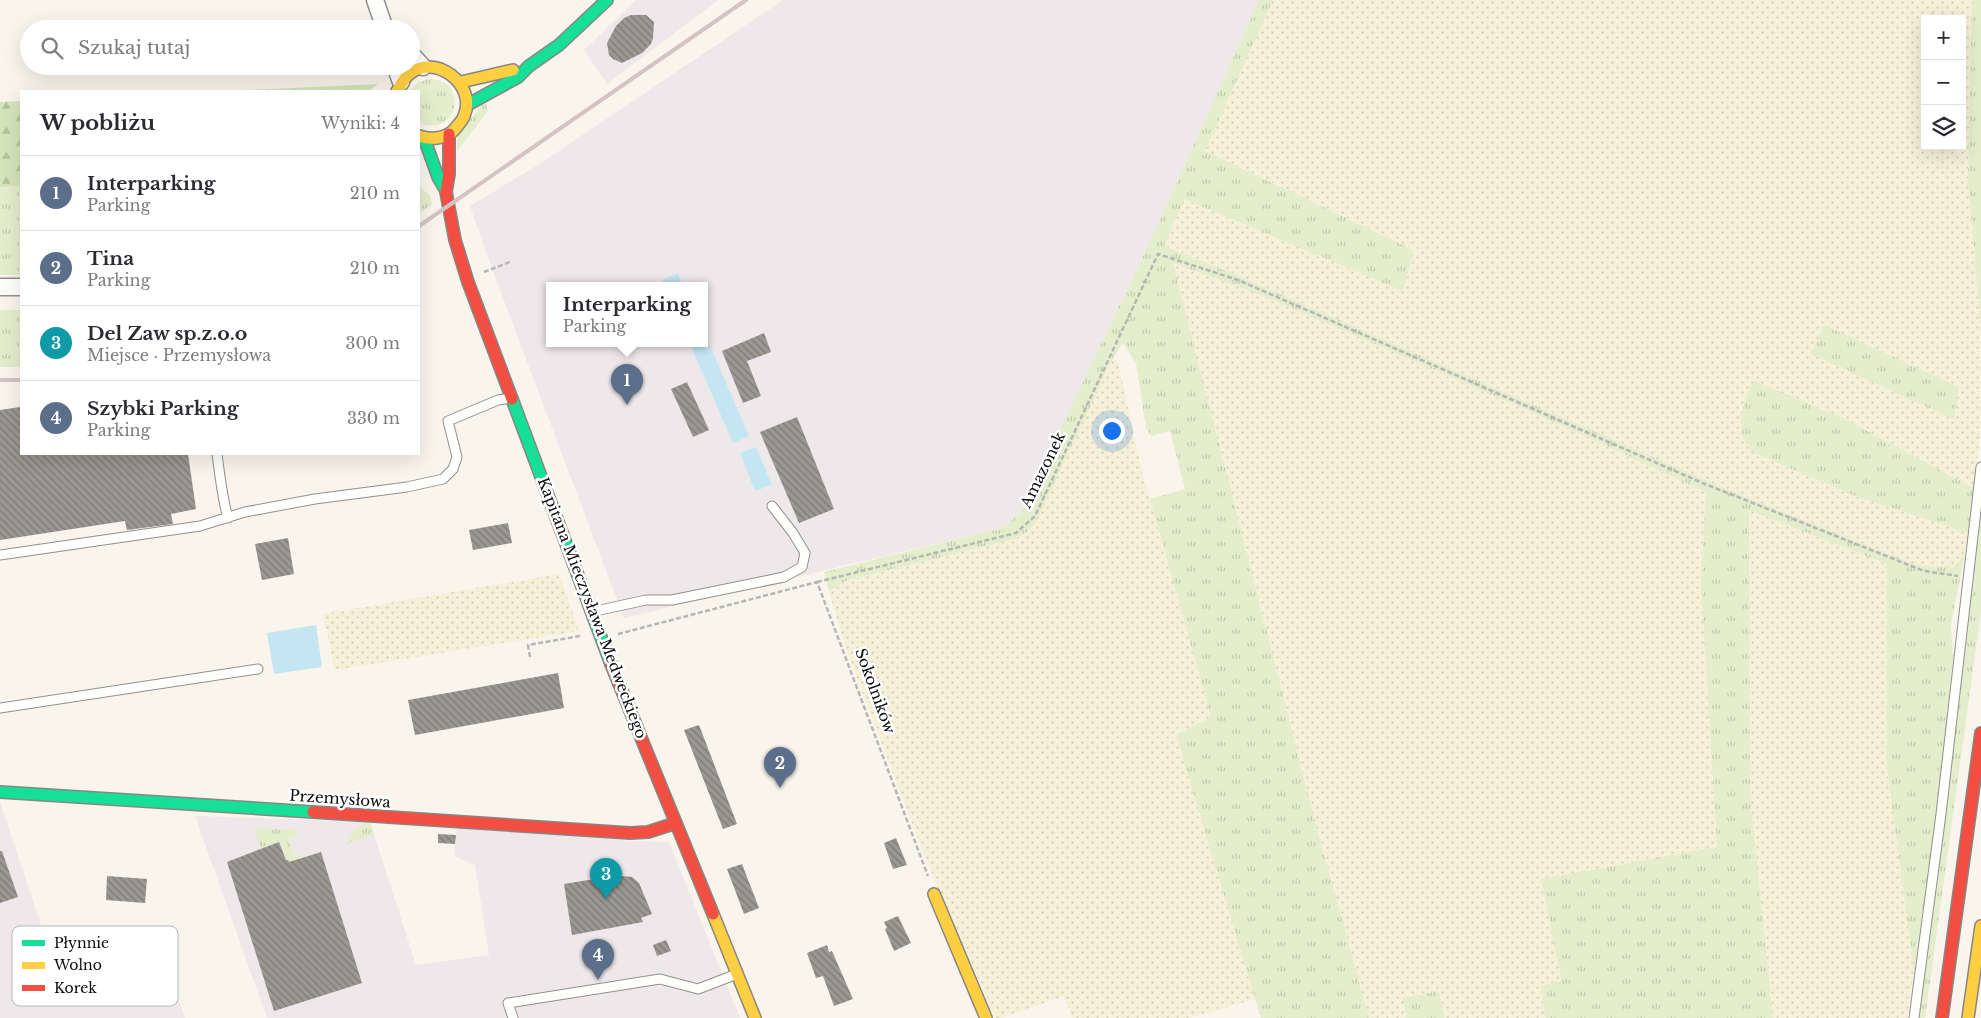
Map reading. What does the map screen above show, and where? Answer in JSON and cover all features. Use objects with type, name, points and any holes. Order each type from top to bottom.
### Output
[{"type":"main road","points":[[467,105],[518,77],[529,66],[559,46],[608,0]]},
{"type":"main road","points":[[461,82],[529,66]]},
{"type":"main road","points":[[421,137],[432,139],[449,134],[461,121],[467,105],[466,93],[461,82],[453,74],[444,69],[422,68]]},
{"type":"main road","points":[[399,87],[410,75]]},
{"type":"main road","name":"Kapitana Mieczysława Medweckiego","points":[[449,134],[446,192],[455,240],[468,282],[601,638],[756,1018]]},
{"type":"main road","name":"Kapitana Mieczysława Medweckiego","points":[[421,137],[446,192]]},
{"type":"main road","points":[[1942,1018],[1981,733]]},
{"type":"main road","name":"Przemysłowa","points":[[0,792],[630,833],[648,832],[676,823]]},
{"type":"main road","points":[[934,894],[986,1018]]},
{"type":"main road","points":[[1968,1018],[1981,926]]},
{"type":"street","points":[[375,0],[383,20]]},
{"type":"street","points":[[0,287],[20,287]]},
{"type":"lane","points":[[0,555],[190,528],[253,511],[315,499],[407,487],[443,479],[453,469],[457,456],[448,421],[498,400],[512,398]]},
{"type":"lane","points":[[217,455],[222,498],[228,518]]},
{"type":"lane","points":[[1914,1018],[1941,814],[1981,467]]},
{"type":"lane","points":[[591,612],[646,600],[672,600],[784,577],[802,567],[805,553],[793,533],[772,506]]},
{"type":"lane","points":[[0,708],[258,669]]},
{"type":"lane","points":[[513,1018],[508,1003],[660,979],[698,989],[737,974]]},
{"type":"path","name":"Amazonek","points":[[817,582],[1016,533],[1035,516],[1158,254],[1238,280],[1714,488],[1924,571],[1967,577]]},
{"type":"path","points":[[601,638],[817,582]]},
{"type":"path","name":"Sokolników","points":[[817,582],[934,894]]},
{"type":"path","points":[[530,658],[528,645],[587,635]]},
{"type":"shaded area","points":[[636,0],[718,0],[607,84],[584,50]]},
{"type":"shaded area","points":[[783,0],[1259,0],[1160,220],[1050,451],[1025,508],[1003,528],[624,618],[470,206],[541,163]]},
{"type":"shaded area","points":[[1273,0],[1972,0],[1968,181],[1981,330],[1981,429],[1974,488],[1843,418],[1754,453],[1855,496],[1969,533],[1965,554],[1953,568],[1916,565],[1733,492],[1242,277],[1164,246],[1184,199],[1403,291],[1415,250],[1205,151]]},
{"type":"shaded area","points":[[1172,263],[1266,297],[1550,420],[1706,492],[1701,582],[1717,848],[1541,879],[1562,981],[1541,985],[1545,1018],[1445,1018],[1440,992],[1404,998],[1407,1018],[1369,1018],[1313,814]]},
{"type":"shaded area","points":[[1113,358],[1118,362],[1142,472],[1211,717],[1176,735],[1256,999],[1189,1018],[1072,1018],[1064,996],[1002,1018],[996,1018],[945,906],[913,826],[848,654],[829,592],[848,580],[1015,539],[1105,377]]},
{"type":"shaded area","points":[[1749,509],[1887,564],[1887,768],[1914,971],[1907,1018],[1773,1018],[1750,794]]},
{"type":"shaded area","points":[[559,574],[579,631],[335,670],[323,614]]},
{"type":"shaded area","points":[[0,802],[41,926],[12,926],[12,1006],[178,1006],[178,998],[185,1018],[0,1018]]},
{"type":"shaded area","points":[[195,816],[370,822],[416,965],[489,955],[475,865],[454,856],[457,828],[669,842],[740,1018],[267,1018]]},
{"type":"green space","points":[[1259,0],[1273,0],[1205,151],[1414,250],[1403,291],[1184,199],[1164,246],[1239,276],[1733,492],[1916,565],[1953,568],[1965,554],[1951,624],[1953,658],[1937,813],[1914,971],[1887,768],[1887,564],[1749,510],[1750,794],[1773,1018],[1545,1018],[1541,985],[1562,981],[1541,879],[1717,847],[1701,582],[1706,492],[1550,420],[1266,297],[1173,263],[1313,814],[1369,1018],[1261,1018],[1176,735],[1211,717],[1150,499],[1185,489],[1170,431],[1151,436],[1146,428],[1136,363],[1123,343],[1113,358],[1036,522],[1027,532],[1015,539],[848,580],[829,591],[824,572],[1003,528],[1025,508],[1050,451],[1160,220]]},
{"type":"green space","points":[[1972,0],[1981,0],[1981,330],[1968,181]]},
{"type":"green space","points":[[428,79],[442,82],[450,88],[454,98],[454,108],[450,117],[442,123],[432,126],[420,122],[420,90],[411,90],[417,83]]},
{"type":"green space","points":[[378,84],[370,90],[250,90]]},
{"type":"green space","points":[[20,101],[20,186],[0,187],[0,102]]},
{"type":"green space","points":[[485,101],[488,111],[457,151],[457,136]]},
{"type":"green space","points":[[20,186],[20,275],[0,275],[0,187]]},
{"type":"green space","points":[[420,187],[430,196],[432,204],[420,213]]},
{"type":"green space","points":[[0,310],[20,310],[20,367],[0,367]]},
{"type":"green space","points":[[1824,325],[1959,387],[1954,419],[1811,354]]},
{"type":"green space","points":[[1754,381],[1843,418],[1974,488],[1969,533],[1855,496],[1754,453],[1744,440],[1742,418],[1745,402]]},
{"type":"green space","points":[[1981,507],[1981,612],[1925,1018],[1919,1018]]},
{"type":"green space","points":[[370,822],[374,834],[346,844],[355,830]]},
{"type":"green space","points":[[253,828],[298,830],[299,835],[289,839],[293,855],[300,853],[301,858],[289,862],[286,860],[280,842],[261,849]]},
{"type":"green space","points":[[1439,991],[1445,1018],[1407,1018],[1403,998]]},
{"type":"water","points":[[678,273],[681,282],[663,282],[662,280]]},
{"type":"water","points":[[708,341],[749,436],[733,443],[691,347],[708,347]]},
{"type":"water","points":[[756,447],[772,485],[755,491],[740,453]]},
{"type":"water","points":[[316,625],[322,667],[274,674],[267,633]]},
{"type":"building","points":[[631,15],[646,15],[654,22],[653,38],[651,44],[642,53],[622,63],[609,55],[607,43],[616,26],[624,18]]},
{"type":"building","points":[[764,333],[771,352],[747,361],[761,396],[743,403],[722,351]]},
{"type":"building","points":[[687,382],[709,430],[693,437],[671,389]]},
{"type":"building","points":[[20,407],[20,455],[188,455],[196,509],[171,514],[173,524],[127,530],[125,521],[0,540],[0,410]]},
{"type":"building","points":[[797,417],[834,509],[799,523],[760,432]]},
{"type":"building","points":[[508,523],[512,543],[473,550],[469,530]]},
{"type":"building","points":[[288,538],[294,574],[262,580],[255,544]]},
{"type":"building","points":[[558,673],[564,708],[415,735],[408,700]]},
{"type":"building","points":[[699,725],[737,824],[723,829],[684,730]]},
{"type":"building","points":[[438,834],[456,835],[455,844],[438,843]]},
{"type":"building","points":[[896,838],[907,865],[893,869],[884,843]]},
{"type":"building","points":[[279,842],[286,860],[289,862],[321,852],[362,983],[274,1011],[227,862]]},
{"type":"building","points":[[0,851],[2,851],[18,897],[0,903]]},
{"type":"building","points":[[742,864],[759,908],[744,914],[727,869]]},
{"type":"building","points":[[594,873],[632,877],[639,883],[652,914],[641,918],[643,922],[572,935],[564,884],[594,879]]},
{"type":"building","points":[[107,876],[147,879],[145,903],[106,900]]},
{"type":"building","points":[[898,916],[911,943],[894,951],[884,922]]},
{"type":"building","points":[[666,940],[671,951],[657,956],[653,945]]},
{"type":"building","points":[[827,945],[829,952],[832,951],[853,999],[834,1006],[823,976],[816,978],[807,953]]},
{"type":"railway","points":[[420,225],[746,0]]},
{"type":"railway","points":[[0,380],[20,380]]},
{"type":"traffic: fast","points":[[467,105],[518,77],[529,66],[559,45],[607,0]]},
{"type":"traffic: fast","points":[[424,138],[438,177],[445,189]]},
{"type":"traffic: fast","points":[[512,399],[611,664]]},
{"type":"traffic: fast","points":[[0,792],[313,812]]},
{"type":"traffic: slow","points":[[420,69],[430,67],[441,69],[451,75],[465,93],[467,104],[462,121],[447,135],[438,138],[420,136]]},
{"type":"traffic: slow","points":[[461,82],[513,70]]},
{"type":"traffic: slow","points":[[398,90],[408,75]]},
{"type":"traffic: slow","points":[[934,894],[986,1018]]},
{"type":"traffic: slow","points":[[713,914],[755,1018]]},
{"type":"traffic: slow","points":[[1968,1018],[1981,926]]},
{"type":"traffic: jam","points":[[449,134],[449,174],[446,192],[455,240],[468,282],[512,399]]},
{"type":"traffic: jam","points":[[611,664],[713,914]]},
{"type":"traffic: jam","points":[[1942,1018],[1981,733]]},
{"type":"traffic: jam","points":[[313,812],[630,833],[648,832],[676,823]]},
{"type":"place","name":"Interparking","points":[[627,405]]},
{"type":"place","name":"Tina","points":[[780,788]]},
{"type":"place","name":"Del Zaw sp.z.o.o","points":[[606,899]]},
{"type":"place","name":"Szybki Parking","points":[[598,980]]}]
